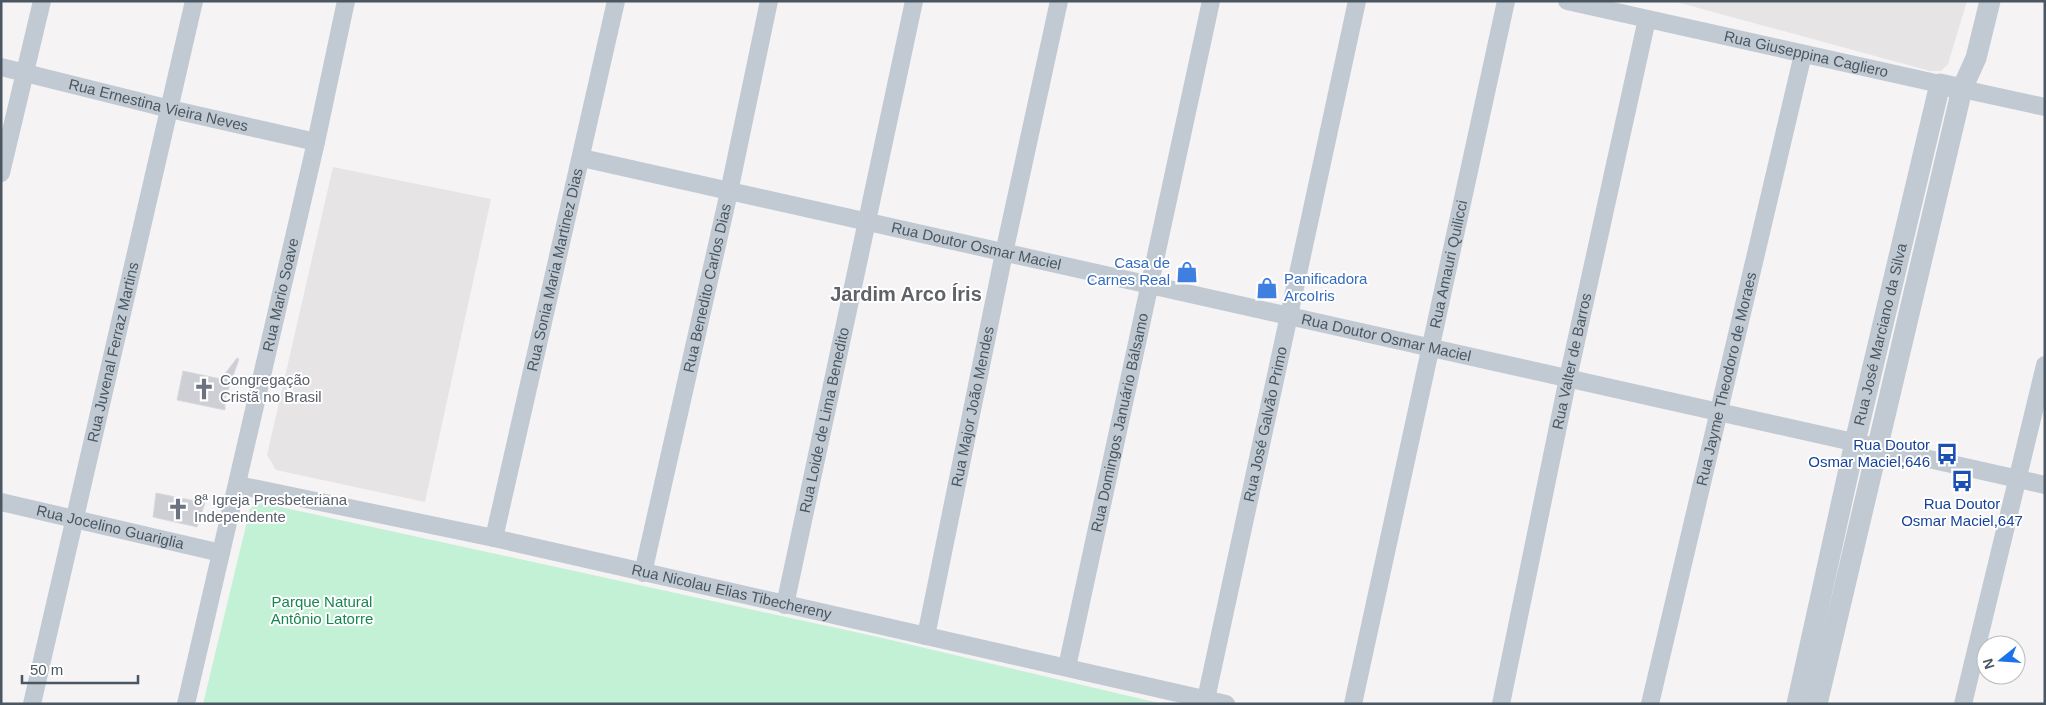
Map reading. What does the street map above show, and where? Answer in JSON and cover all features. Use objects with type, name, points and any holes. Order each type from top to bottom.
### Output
[{"type":"street","points":[[1,173],[42,1]]},
{"type":"street","name":"Rua Juvenal Ferraz Martins","points":[[32,704],[194,1]]},
{"type":"street","name":"Rua Mario Soave","points":[[186,704],[238,485],[257,391],[316,142],[346,1]]},
{"type":"street","name":"Rua Sonia Maria Martinez Dias","points":[[494,538],[582,158],[616,1]]},
{"type":"street","name":"Rua Benedito Carlos Dias","points":[[643,573],[729,192],[769,1]]},
{"type":"street","name":"Rua Loide de Lima Benedito","points":[[785,605],[914,1]]},
{"type":"street","name":"Rua Major João Mendes","points":[[926,636],[1004,253],[1060,1]]},
{"type":"street","name":"Rua Domingos Januário Bálsamo","points":[[1067,667],[1212,1]]},
{"type":"street","name":"Rua José Galvão Primo","points":[[1206,700],[1357,1]]},
{"type":"street","name":"Rua Amauri Quilicci","points":[[1352,704],[1506,1]]},
{"type":"street","name":"Rua Giuseppina Cagliero","points":[[1567,1],[1606,6],[1647,19],[2045,107]]},
{"type":"street","name":"Rua José Marciano da Silva","points":[[1817,704],[1962,89],[1976,58],[1990,1]]},
{"type":"street","name":"Rua Valter de Barros","points":[[1501,704],[1568,378],[1647,19]]},
{"type":"street","name":"Rua Jayme Theodoro de Moraes","points":[[1650,704],[1804,54]]},
{"type":"street","name":"Rua Ernestina Vieira Neves","points":[[1,68],[316,142]]},
{"type":"street","name":"Rua José Marciano da Silva","points":[[1797,704],[1855,442],[1940,84]]},
{"type":"street","name":"Rua Doutor Osmar Maciel","points":[[582,158],[2045,485]]},
{"type":"street","points":[[1963,704],[2045,365]]},
{"type":"street","name":"Rua Nicolau Elias Tibechereny","points":[[238,485],[494,538],[1226,704]]},
{"type":"street","name":"Rua Jocelino Guariglia","points":[[1,502],[221,553]]},
{"type":"shaded area","points":[[1673,1],[1967,1],[1948,64],[1941,71],[1930,71]]},
{"type":"shaded area","points":[[333,167],[491,199],[425,502],[276,470],[267,455]]},
{"type":"green space","name":"Parque Natural Antônio Latorre","points":[[262,503],[878,637],[1163,704],[203,704],[250,509]]},
{"type":"building","name":"Congregação Cristã no Brasil","points":[[237,358],[239,359],[225,399],[225,410],[177,400],[183,371],[221,379]]},
{"type":"building","name":"8ª Igreja Presbeteriana Independente","points":[[156,493],[205,503],[197,527],[153,517]]},
{"type":"place","name":"Casa de Carnes Real","points":[[1187,272]]},
{"type":"place","name":"Panificadora ArcoIris","points":[[1267,288]]},
{"type":"place","name":"Congregação Cristã no Brasil","points":[[204,389]]},
{"type":"place","name":"Rua Doutor Osmar Maciel,646","points":[[1947,454]]},
{"type":"place","name":"Rua Doutor Osmar Maciel,647","points":[[1962,481]]},
{"type":"place","name":"8ª Igreja Presbeteriana Independente","points":[[178,509]]},
{"type":"district","name":"Jardim Arco Íris","points":[[906,294]]}]
